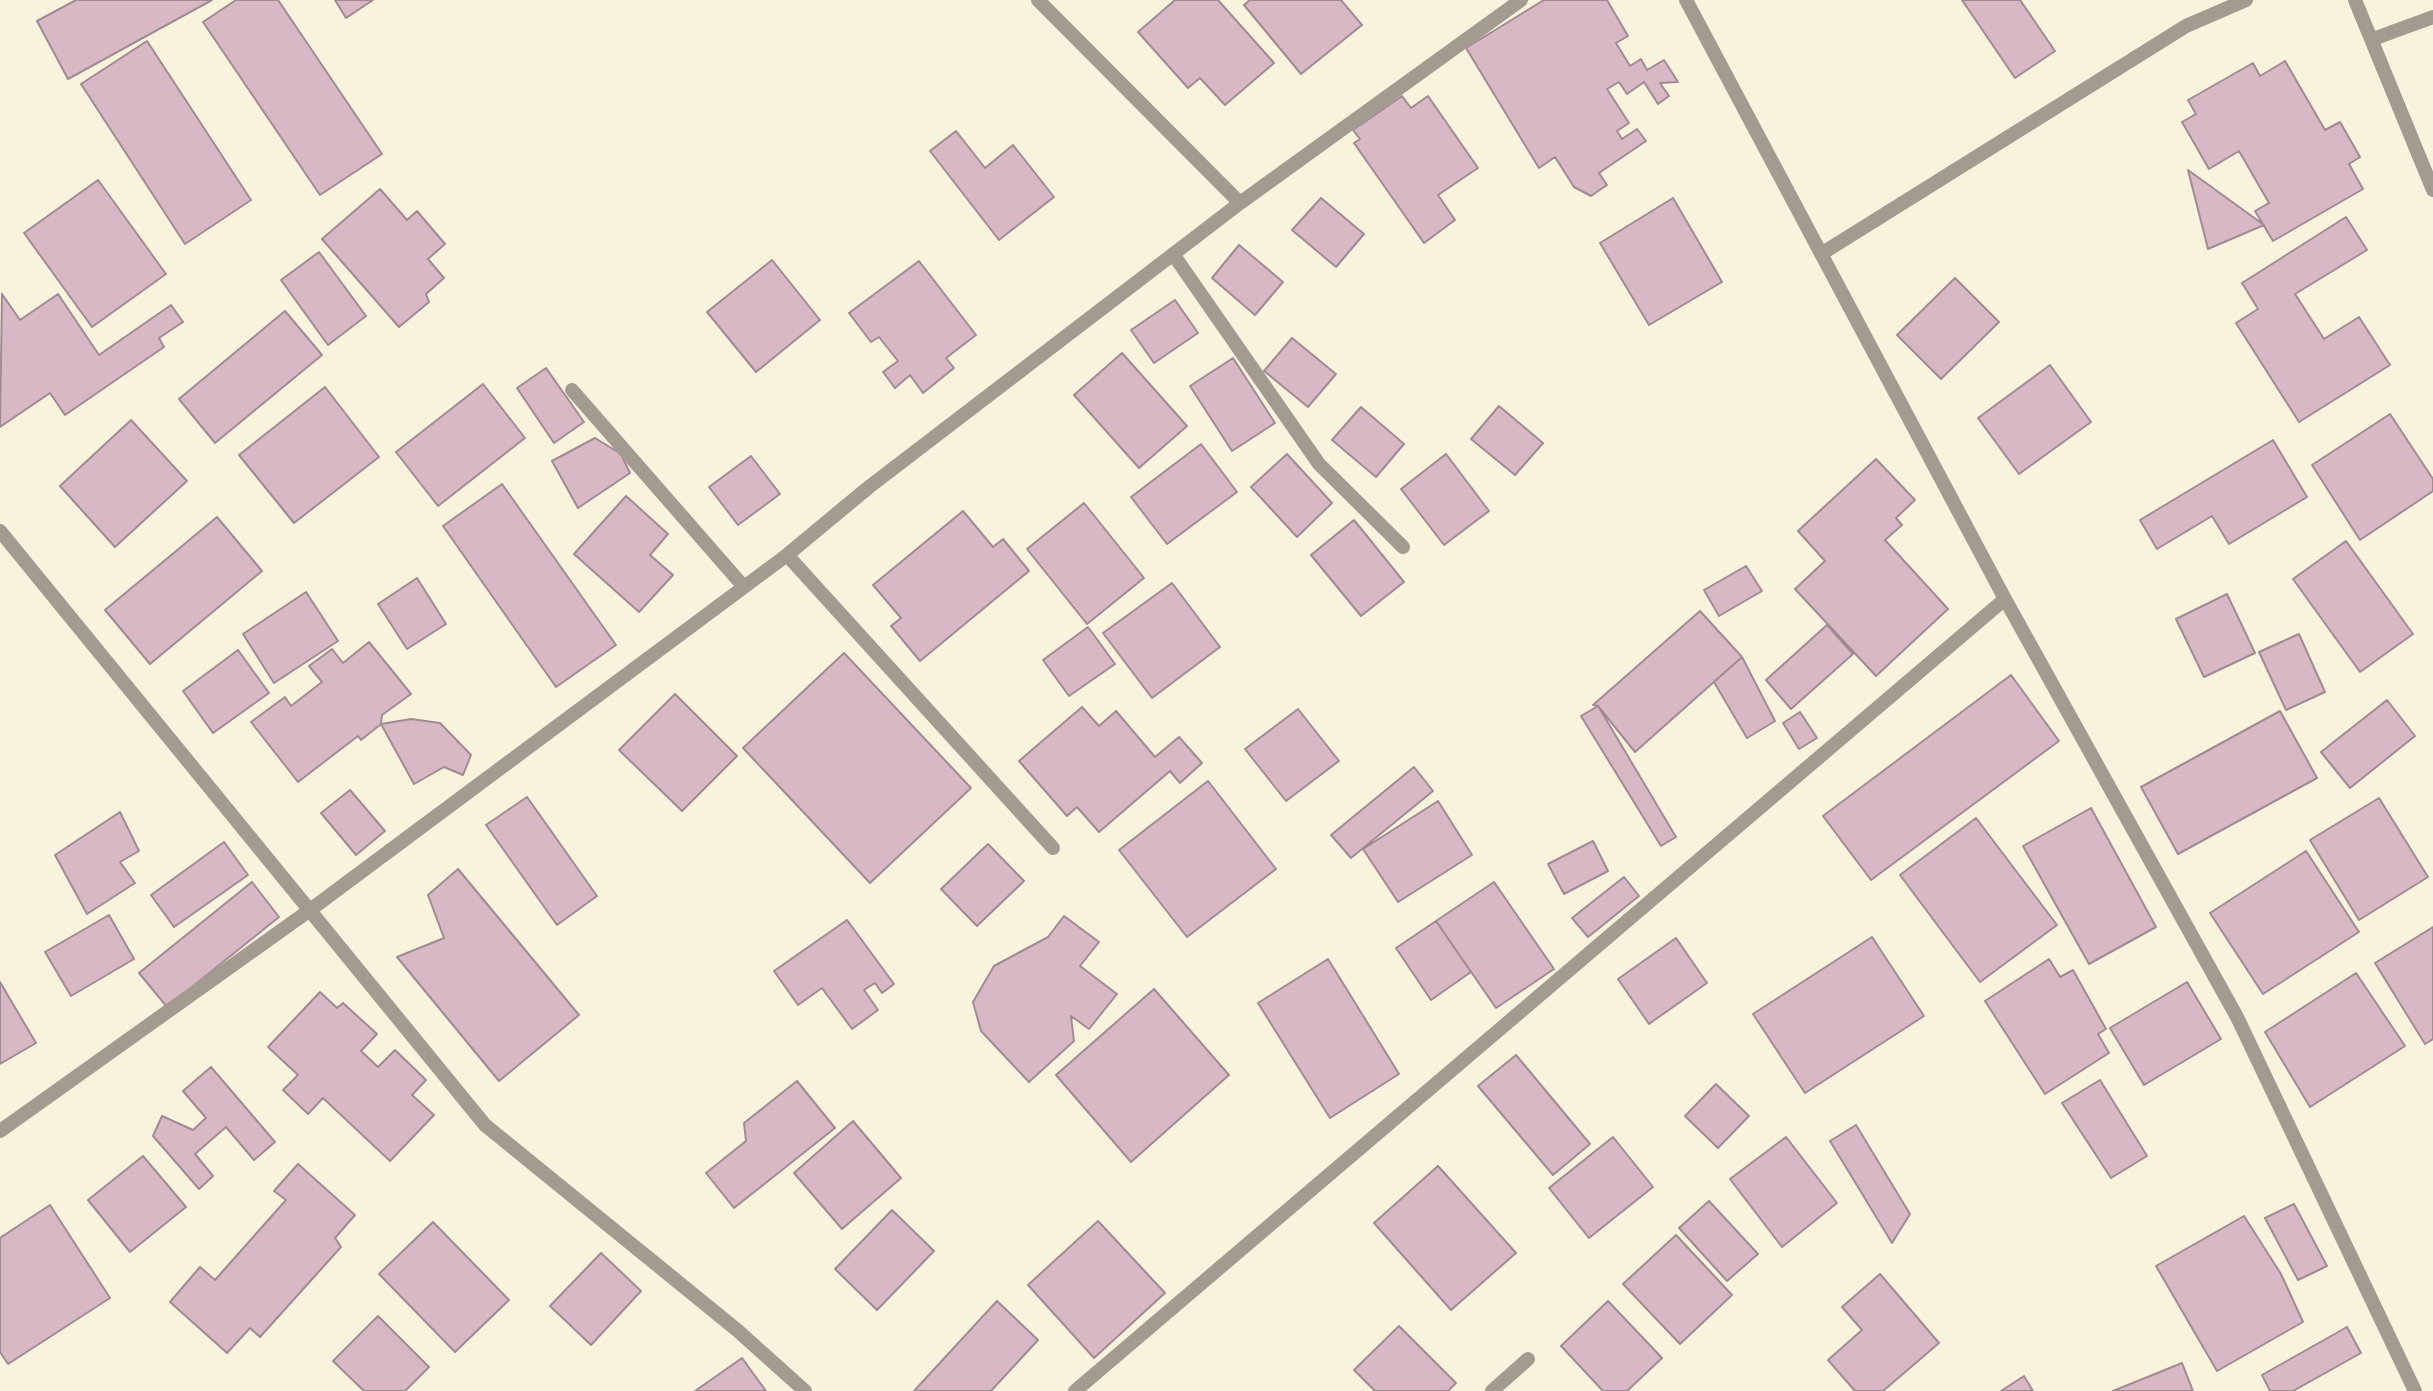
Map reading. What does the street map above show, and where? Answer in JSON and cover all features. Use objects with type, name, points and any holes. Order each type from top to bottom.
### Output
[{"type":"street","points":[[1038,0],[1240,203]]},
{"type":"street","points":[[0,1131],[310,910],[787,555],[869,487],[1240,203],[1521,0]]},
{"type":"street","points":[[1686,0],[2005,599],[2237,1017],[2415,1391]]},
{"type":"street","points":[[1821,254],[2186,26],[2246,0]]},
{"type":"street","points":[[2356,0],[2433,190]]},
{"type":"street","points":[[2373,39],[2433,18]]},
{"type":"street","points":[[1173,254],[1319,464],[1403,547]]},
{"type":"street","points":[[572,390],[744,587]]},
{"type":"street","points":[[0,531],[485,1125],[737,1330],[805,1391]]},
{"type":"street","points":[[787,555],[1053,848]]},
{"type":"street","points":[[1075,1391],[2005,599]]},
{"type":"street","points":[[1492,1391],[1528,1359]]},
{"type":"building","points":[[76,0],[212,0],[68,79],[37,21]]},
{"type":"building","points":[[236,0],[278,0],[382,154],[320,195],[203,22]]},
{"type":"building","points":[[335,0],[373,0],[346,18]]},
{"type":"building","points":[[1175,0],[1218,0],[1274,63],[1225,105],[1200,78],[1188,88],[1138,32]]},
{"type":"building","points":[[1250,0],[1341,0],[1362,25],[1301,74],[1244,5]]},
{"type":"building","points":[[1544,0],[1607,0],[1628,36],[1616,43],[1630,66],[1641,59],[1647,70],[1664,60],[1678,82],[1660,83],[1669,96],[1658,104],[1644,82],[1627,94],[1619,82],[1607,89],[1629,123],[1617,131],[1622,139],[1637,129],[1646,141],[1599,173],[1607,185],[1591,196],[1574,187],[1555,157],[1539,168],[1466,48]]},
{"type":"building","points":[[1962,0],[2020,0],[2055,51],[2015,78]]},
{"type":"building","points":[[147,41],[251,200],[185,244],[81,84]]},
{"type":"building","points":[[2285,61],[2325,130],[2340,122],[2360,157],[2349,164],[2363,189],[2273,241],[2255,211],[2269,203],[2239,151],[2209,169],[2182,122],[2196,114],[2188,100],[2253,63],[2260,76]]},
{"type":"building","points":[[1402,96],[1411,108],[1428,96],[1478,168],[1438,195],[1455,220],[1424,243],[1354,143],[1360,139],[1353,130]]},
{"type":"building","points":[[956,131],[985,168],[1013,145],[1054,197],[999,240],[930,151]]},
{"type":"building","points":[[2188,170],[2264,225],[2208,249]]},
{"type":"building","points":[[98,180],[166,274],[92,327],[24,233]]},
{"type":"building","points":[[380,189],[407,220],[417,211],[445,244],[428,259],[444,278],[426,294],[429,302],[399,327],[322,239]]},
{"type":"building","points":[[1321,198],[1364,234],[1336,267],[1292,230]]},
{"type":"building","points":[[1673,198],[1722,282],[1649,325],[1600,243]]},
{"type":"building","points":[[2346,217],[2367,250],[2295,294],[2324,339],[2359,317],[2390,365],[2299,422],[2236,323],[2258,309],[2242,283]]},
{"type":"building","points":[[1239,245],[1283,282],[1255,315],[1212,278]]},
{"type":"building","points":[[319,252],[366,316],[328,345],[281,280]]},
{"type":"building","points":[[772,260],[820,320],[756,372],[707,312]]},
{"type":"building","points":[[919,261],[976,335],[946,358],[954,368],[923,393],[910,375],[895,388],[883,372],[898,361],[879,337],[871,342],[849,313]]},
{"type":"building","points":[[1955,278],[1999,322],[1941,379],[1897,335]]},
{"type":"building","points":[[2,294],[20,320],[58,294],[99,355],[171,305],[183,322],[159,338],[164,347],[65,415],[50,393],[0,427]]},
{"type":"building","points":[[1175,300],[1198,333],[1154,363],[1131,330]]},
{"type":"building","points":[[285,311],[322,355],[215,443],[179,399]]},
{"type":"building","points":[[1292,338],[1336,374],[1308,407],[1264,371]]},
{"type":"building","points":[[1122,353],[1187,426],[1139,468],[1074,395]]},
{"type":"building","points":[[1233,358],[1275,423],[1232,451],[1190,386]]},
{"type":"building","points":[[2050,365],[2091,422],[2019,474],[1978,418]]},
{"type":"building","points":[[546,368],[584,422],[554,443],[517,388]]},
{"type":"building","points":[[483,384],[525,438],[438,506],[396,452]]},
{"type":"building","points":[[325,387],[379,457],[294,523],[239,455]]},
{"type":"building","points":[[1499,406],[1543,443],[1515,475],[1471,439]]},
{"type":"building","points":[[1361,407],[1404,444],[1376,477],[1332,440]]},
{"type":"building","points":[[2390,414],[2433,479],[2433,491],[2360,540],[2312,465]]},
{"type":"building","points":[[131,420],[187,481],[115,547],[60,486]]},
{"type":"building","points":[[595,438],[621,454],[630,473],[578,508],[552,461]]},
{"type":"building","points":[[2273,440],[2307,497],[2229,544],[2212,516],[2157,549],[2140,520]]},
{"type":"building","points":[[1201,444],[1237,492],[1167,544],[1131,497]]},
{"type":"building","points":[[1287,454],[1332,503],[1297,537],[1251,487]]},
{"type":"building","points":[[1446,454],[1489,511],[1444,545],[1401,489]]},
{"type":"building","points":[[751,456],[780,494],[738,525],[709,487]]},
{"type":"building","points":[[1876,459],[1915,500],[1896,518],[1902,525],[1885,540],[1948,609],[1876,676],[1795,589],[1825,561],[1798,531]]},
{"type":"building","points":[[502,484],[616,645],[556,687],[443,526]]},
{"type":"building","points":[[626,496],[668,534],[650,555],[673,575],[639,612],[574,554]]},
{"type":"building","points":[[1084,503],[1144,578],[1087,624],[1027,549]]},
{"type":"building","points":[[963,511],[993,547],[1003,539],[1029,571],[920,661],[891,626],[901,618],[873,585]]},
{"type":"building","points":[[217,517],[262,571],[150,664],[105,610]]},
{"type":"building","points":[[1354,520],[1404,582],[1361,616],[1311,555]]},
{"type":"building","points":[[2346,541],[2413,634],[2360,672],[2293,579]]},
{"type":"building","points":[[1746,566],[1762,591],[1719,616],[1704,590]]},
{"type":"building","points":[[417,578],[446,624],[407,649],[378,604]]},
{"type":"building","points":[[1172,583],[1220,647],[1152,698],[1103,633]]},
{"type":"building","points":[[306,592],[338,641],[274,683],[243,634]]},
{"type":"building","points":[[2227,594],[2255,653],[2204,677],[2176,619]]},
{"type":"building","points":[[1700,611],[1742,657],[1635,752],[1598,706],[1593,705]]},
{"type":"building","points":[[1827,625],[1853,654],[1791,709],[1766,680]]},
{"type":"building","points":[[1088,627],[1115,664],[1069,696],[1043,660]]},
{"type":"building","points":[[2299,634],[2325,692],[2286,710],[2259,652]]},
{"type":"building","points":[[369,642],[411,694],[382,715],[381,724],[361,740],[358,736],[298,782],[251,722],[285,697],[291,706],[322,682],[309,666],[332,649],[343,663]]},
{"type":"building","points":[[238,650],[269,693],[213,733],[183,691]]},
{"type":"building","points":[[844,653],[971,788],[870,883],[743,748]]},
{"type":"building","points":[[1742,657],[1775,721],[1747,738],[1714,682]]},
{"type":"building","points":[[2011,675],[2059,741],[1871,880],[1823,816]]},
{"type":"building","points":[[675,694],[737,756],[682,811],[619,750]]},
{"type":"building","points":[[2387,700],[2415,736],[2350,788],[2321,752]]},
{"type":"building","points":[[1598,706],[1676,837],[1661,846],[1581,716]]},
{"type":"building","points":[[1082,707],[1099,726],[1116,711],[1155,757],[1179,737],[1202,763],[1180,783],[1170,771],[1099,832],[1077,807],[1067,816],[1019,761]]},
{"type":"building","points":[[1298,709],[1339,761],[1286,801],[1245,749]]},
{"type":"building","points":[[2280,711],[2317,778],[2178,854],[2141,787]]},
{"type":"building","points":[[1800,712],[1817,738],[1799,749],[1783,723]]},
{"type":"building","points":[[411,719],[440,723],[471,755],[463,775],[444,767],[414,784],[381,724]]},
{"type":"building","points":[[1414,767],[1433,791],[1351,858],[1331,835]]},
{"type":"building","points":[[1208,781],[1276,869],[1187,937],[1119,850]]},
{"type":"building","points":[[350,790],[385,831],[356,855],[321,813]]},
{"type":"building","points":[[527,797],[597,896],[557,925],[486,825]]},
{"type":"building","points":[[2379,798],[2428,877],[2359,920],[2310,840]]},
{"type":"building","points":[[1438,801],[1472,855],[1398,902],[1363,849]]},
{"type":"building","points":[[2091,808],[2156,927],[2089,964],[2023,846]]},
{"type":"building","points":[[120,812],[139,851],[120,862],[135,883],[87,914],[55,855]]},
{"type":"building","points":[[1976,818],[2057,925],[1980,982],[1900,875]]},
{"type":"building","points":[[1593,841],[1608,871],[1564,894],[1548,864]]},
{"type":"building","points":[[224,842],[248,875],[174,927],[151,895]]},
{"type":"building","points":[[988,844],[1024,881],[977,926],[941,889]]},
{"type":"building","points":[[2306,851],[2359,932],[2263,994],[2210,913]]},
{"type":"building","points":[[458,869],[579,1015],[499,1081],[397,957],[444,938],[428,895]]},
{"type":"building","points":[[1624,877],[1639,896],[1588,937],[1572,918]]},
{"type":"building","points":[[252,882],[279,917],[167,1007],[139,973]]},
{"type":"building","points":[[1494,882],[1554,969],[1496,1008],[1436,921]]},
{"type":"building","points":[[109,915],[134,959],[71,996],[45,952]]},
{"type":"building","points":[[1064,916],[1099,942],[1080,966],[1117,994],[1089,1029],[1071,1016],[1074,1041],[1029,1082],[981,1031],[973,1002],[994,966],[1048,937]]},
{"type":"building","points":[[847,920],[894,984],[882,993],[875,983],[864,990],[878,1010],[852,1029],[822,988],[798,1005],[774,971]]},
{"type":"building","points":[[1436,921],[1471,972],[1431,1000],[1396,948]]},
{"type":"building","points":[[2433,927],[2433,1039],[2425,1044],[2375,963]]},
{"type":"building","points":[[1872,937],[1924,1016],[1805,1093],[1753,1014]]},
{"type":"building","points":[[1676,938],[1707,983],[1649,1024],[1618,979]]},
{"type":"building","points":[[1328,959],[1399,1074],[1330,1118],[1258,1003]]},
{"type":"building","points":[[2049,959],[2060,977],[2073,970],[2106,1029],[2098,1034],[2109,1053],[2045,1094],[1985,1001]]},
{"type":"building","points":[[2356,973],[2405,1046],[2310,1107],[2265,1032]]},
{"type":"building","points":[[0,982],[36,1043],[0,1064]]},
{"type":"building","points":[[2187,982],[2221,1039],[2144,1085],[2110,1028]]},
{"type":"building","points":[[1154,989],[1229,1075],[1131,1162],[1056,1075]]},
{"type":"building","points":[[320,992],[337,1008],[343,1003],[377,1034],[361,1051],[378,1067],[395,1050],[426,1080],[412,1095],[434,1115],[390,1161],[323,1098],[308,1114],[283,1090],[298,1075],[268,1047]]},
{"type":"building","points":[[1516,1055],[1590,1144],[1553,1175],[1478,1086]]},
{"type":"building","points":[[211,1067],[275,1142],[254,1160],[226,1127],[195,1154],[213,1176],[199,1189],[153,1136],[162,1116],[193,1130],[206,1118],[183,1091]]},
{"type":"building","points":[[2100,1080],[2147,1156],[2111,1178],[2062,1103]]},
{"type":"building","points":[[797,1081],[835,1128],[734,1208],[706,1173],[746,1141],[744,1123]]},
{"type":"building","points":[[1716,1084],[1749,1116],[1718,1148],[1685,1116]]},
{"type":"building","points":[[853,1121],[901,1178],[842,1229],[794,1173]]},
{"type":"building","points":[[1856,1125],[1910,1214],[1892,1243],[1830,1141]]},
{"type":"building","points":[[1613,1137],[1653,1187],[1589,1238],[1549,1188]]},
{"type":"building","points":[[1786,1137],[1837,1203],[1782,1247],[1730,1179]]},
{"type":"building","points":[[143,1156],[186,1207],[130,1252],[88,1200]]},
{"type":"building","points":[[298,1164],[355,1215],[335,1238],[341,1247],[260,1337],[250,1328],[227,1353],[170,1302],[200,1267],[215,1280],[286,1200],[274,1191]]},
{"type":"building","points":[[1438,1166],[1516,1253],[1451,1310],[1374,1223]]},
{"type":"building","points":[[1709,1201],[1758,1254],[1727,1281],[1679,1228]]},
{"type":"building","points":[[2294,1204],[2327,1266],[2298,1280],[2265,1218]]},
{"type":"building","points":[[50,1205],[110,1298],[8,1364],[0,1352],[0,1238]]},
{"type":"building","points":[[892,1210],[934,1251],[877,1310],[835,1269]]},
{"type":"building","points":[[2244,1216],[2281,1274],[2303,1322],[2217,1371],[2156,1266]]},
{"type":"building","points":[[1098,1221],[1165,1293],[1094,1358],[1028,1285]]},
{"type":"building","points":[[433,1222],[509,1300],[455,1352],[379,1274]]},
{"type":"building","points":[[1676,1235],[1732,1295],[1680,1344],[1623,1284]]},
{"type":"building","points":[[601,1253],[641,1291],[591,1345],[550,1306]]},
{"type":"building","points":[[1880,1274],[1939,1343],[1883,1391],[1855,1391],[1828,1360],[1862,1330],[1842,1307]]},
{"type":"building","points":[[997,1301],[1038,1340],[991,1391],[914,1391]]},
{"type":"building","points":[[1608,1301],[1662,1358],[1627,1391],[1603,1391],[1561,1346]]},
{"type":"building","points":[[378,1316],[429,1367],[405,1391],[364,1391],[333,1361]]},
{"type":"building","points":[[1399,1326],[1456,1383],[1448,1391],[1375,1391],[1354,1370]]},
{"type":"building","points":[[2347,1327],[2361,1353],[2293,1391],[2270,1391],[2262,1375]]},
{"type":"building","points":[[742,1358],[766,1391],[695,1391]]},
{"type":"building","points":[[2182,1363],[2193,1391],[2113,1391]]},
{"type":"building","points":[[2024,1376],[2033,1391],[2001,1391]]}]
